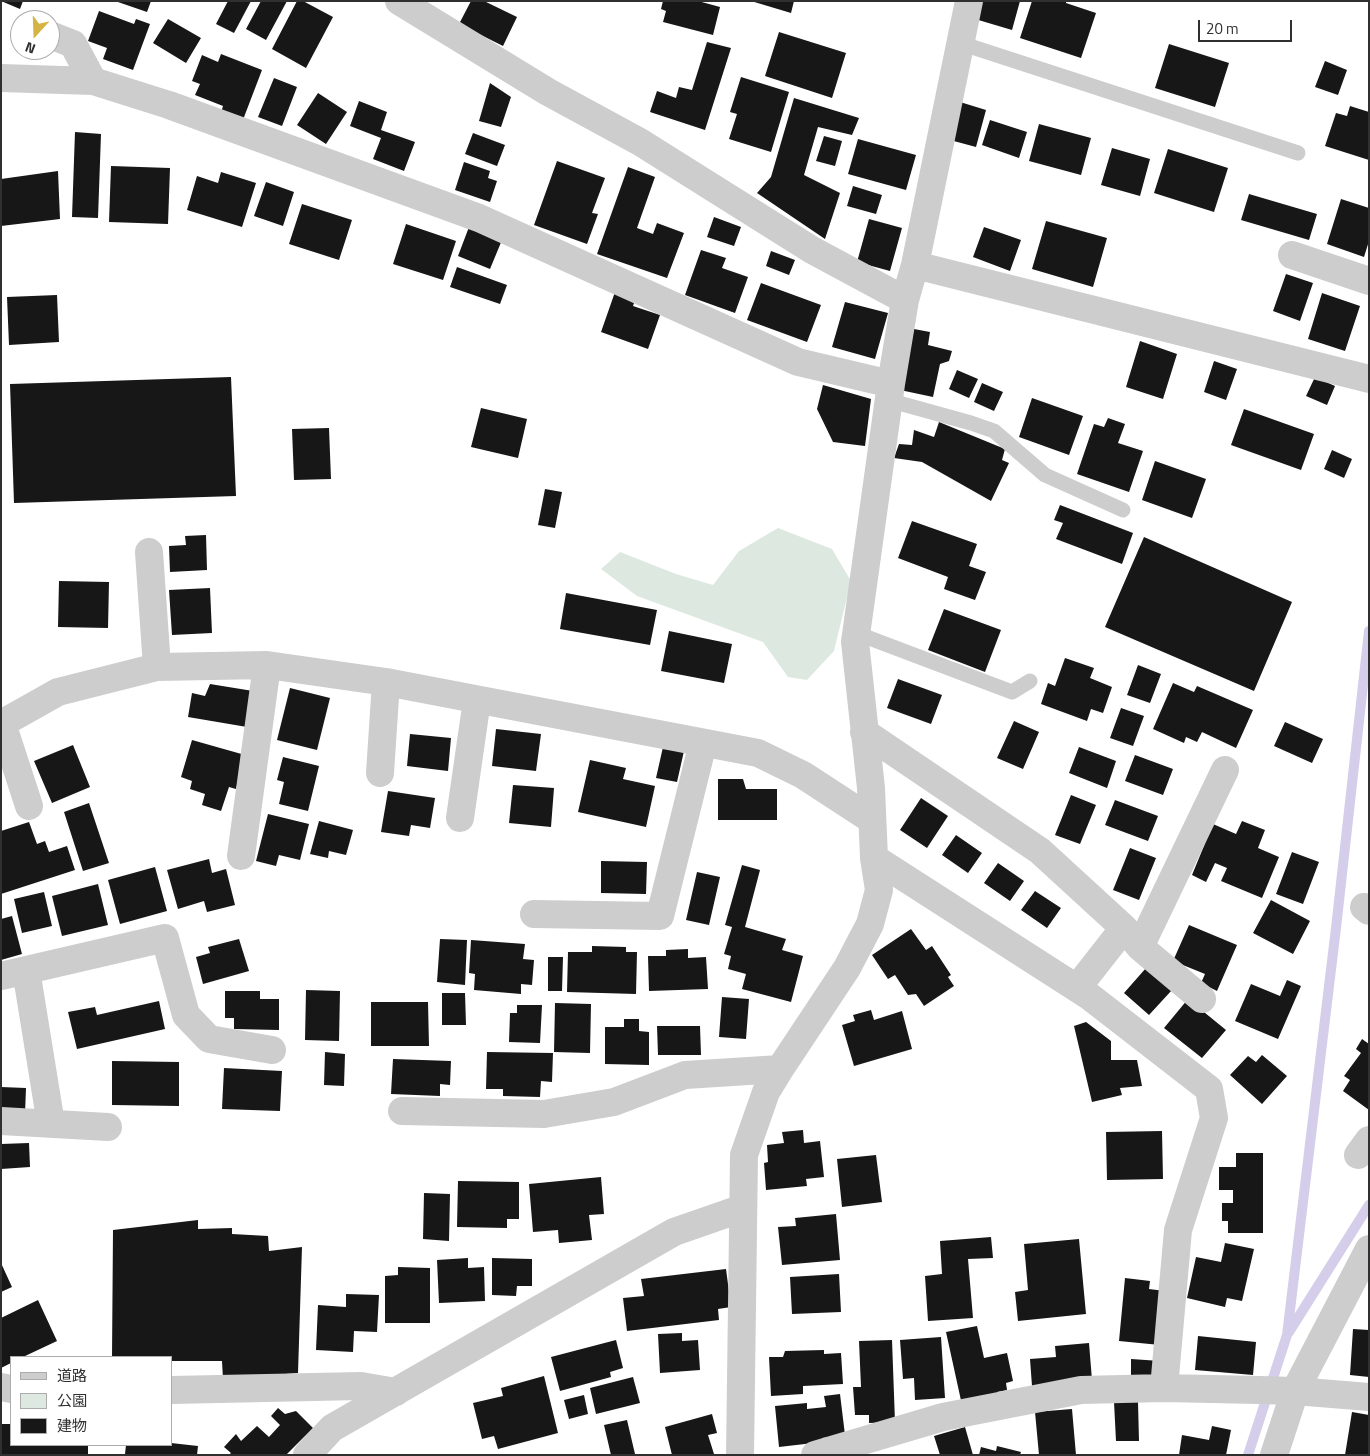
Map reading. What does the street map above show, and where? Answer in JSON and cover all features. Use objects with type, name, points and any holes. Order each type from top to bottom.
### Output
[{"type":"street","points":[[399,1],[548,92],[640,142],[812,250],[905,300]]},
{"type":"street","points":[[740,1455],[744,1155],[766,1092],[847,968],[870,924],[879,890],[874,858],[871,788],[855,642],[890,392],[905,300],[915,264],[968,1]]},
{"type":"street","points":[[60,39],[73,44],[93,81]]},
{"type":"street","points":[[1,78],[93,81],[178,109],[479,218],[798,362],[890,392]]},
{"type":"street","points":[[1292,255],[1369,281]]},
{"type":"street","points":[[915,264],[1369,379]]},
{"type":"street","points":[[149,552],[157,667]]},
{"type":"street","points":[[241,856],[267,665]]},
{"type":"street","points":[[30,806],[2,723],[58,692],[157,667],[267,665],[386,682],[758,753],[803,775],[872,820]]},
{"type":"street","points":[[380,773],[386,682]]},
{"type":"street","points":[[460,818],[477,700]]},
{"type":"street","points":[[864,732],[1040,851],[1202,999]]},
{"type":"street","points":[[534,914],[660,916],[703,743]]},
{"type":"street","points":[[1077,988],[1132,937],[1225,770]]},
{"type":"street","points":[[874,858],[1077,988],[1209,1089],[1214,1118],[1178,1230],[1164,1388]]},
{"type":"street","points":[[51,1124],[14,973],[165,938],[186,1014],[209,1039],[272,1050]]},
{"type":"street","points":[[402,1112],[544,1114],[614,1102],[685,1075],[780,1068]]},
{"type":"street","points":[[1,1120],[108,1127]]},
{"type":"street","points":[[307,1455],[332,1428],[674,1232],[743,1208]]},
{"type":"street","points":[[1274,1455],[1295,1391],[1369,1249]]},
{"type":"street","points":[[172,1390],[361,1386],[396,1392]]},
{"type":"street","points":[[815,1455],[943,1417],[1081,1390],[1164,1388],[1259,1390],[1369,1397]]},
{"type":"lane","points":[[960,43],[1298,153]]},
{"type":"lane","points":[[890,392],[994,431],[1044,475],[1123,510]]},
{"type":"lane","points":[[856,633],[1012,692],[1030,681]]},
{"type":"green space","points":[[778,528],[832,549],[851,581],[834,651],[807,680],[788,677],[763,642],[637,596],[601,569],[620,552],[676,574],[713,585],[739,551]]},
{"type":"building","points":[[1,1],[23,1],[20,9]]},
{"type":"building","points":[[115,1],[151,1],[147,12]]},
{"type":"building","points":[[228,1],[251,1],[234,33],[216,24]]},
{"type":"building","points":[[261,1],[287,1],[266,40],[246,29]]},
{"type":"building","points":[[297,1],[303,1],[333,17],[306,68],[272,49]]},
{"type":"building","points":[[471,1],[484,1],[517,17],[503,46],[459,24]]},
{"type":"building","points":[[663,1],[698,1],[720,7],[713,35],[663,22],[666,11],[661,9]]},
{"type":"building","points":[[751,1],[794,1],[791,13]]},
{"type":"building","points":[[980,1],[1020,1],[1012,30],[975,19]]},
{"type":"building","points":[[1032,1],[1066,1],[1066,3],[1096,13],[1081,58],[1020,38]]},
{"type":"building","points":[[99,11],[134,24],[136,19],[150,24],[133,70],[103,59],[107,48],[88,41]]},
{"type":"building","points":[[168,19],[201,38],[186,63],[153,43]]},
{"type":"building","points":[[779,32],[846,53],[832,98],[765,76]]},
{"type":"building","points":[[707,42],[731,48],[705,130],[650,112],[657,91],[676,98],[679,87],[692,90]]},
{"type":"building","points":[[1169,44],[1229,63],[1215,107],[1155,88]]},
{"type":"building","points":[[221,54],[262,70],[241,125],[220,116],[223,106],[195,95],[200,84],[192,81],[202,55],[218,62]]},
{"type":"building","points":[[1325,61],[1347,70],[1338,95],[1315,87]]},
{"type":"building","points":[[741,77],[789,92],[771,152],[729,139],[737,114],[730,112]]},
{"type":"building","points":[[274,78],[297,87],[282,126],[258,117]]},
{"type":"building","points":[[490,83],[511,97],[501,127],[479,121]]},
{"type":"building","points":[[318,93],[347,112],[326,144],[297,125]]},
{"type":"building","points":[[794,98],[859,118],[852,135],[818,127],[804,175],[840,193],[825,239],[757,193],[771,177]]},
{"type":"building","points":[[359,101],[387,112],[381,130],[415,142],[404,171],[373,159],[381,138],[350,126]]},
{"type":"building","points":[[960,102],[986,110],[976,147],[950,140]]},
{"type":"building","points":[[1350,106],[1369,112],[1369,160],[1325,146],[1336,113],[1347,116]]},
{"type":"building","points":[[990,120],[1027,132],[1019,158],[982,145]]},
{"type":"building","points":[[1039,124],[1091,138],[1081,175],[1029,161]]},
{"type":"building","points":[[75,132],[101,134],[98,218],[72,217]]},
{"type":"building","points":[[473,133],[505,145],[497,166],[465,154]]},
{"type":"building","points":[[824,136],[842,141],[835,166],[816,161]]},
{"type":"building","points":[[858,139],[916,155],[906,190],[848,174]]},
{"type":"building","points":[[1112,148],[1150,159],[1140,196],[1101,185]]},
{"type":"building","points":[[1168,149],[1228,168],[1214,212],[1154,193]]},
{"type":"building","points":[[557,161],[605,178],[592,213],[598,214],[587,244],[534,225]]},
{"type":"building","points":[[464,162],[490,171],[488,178],[497,181],[490,202],[455,190]]},
{"type":"building","points":[[111,166],[170,168],[168,224],[109,222]]},
{"type":"building","points":[[628,167],[655,177],[637,228],[653,234],[657,223],[684,233],[667,278],[597,254]]},
{"type":"building","points":[[58,171],[60,219],[1,226],[1,179]]},
{"type":"building","points":[[221,172],[256,183],[242,227],[187,210],[197,176],[218,183]]},
{"type":"building","points":[[266,182],[294,192],[283,226],[254,216]]},
{"type":"building","points":[[853,186],[882,195],[876,214],[847,206]]},
{"type":"building","points":[[1249,194],[1317,214],[1309,240],[1241,220]]},
{"type":"building","points":[[1341,199],[1369,208],[1369,241],[1364,257],[1327,244]]},
{"type":"building","points":[[302,204],[352,220],[339,260],[289,244]]},
{"type":"building","points":[[714,217],[741,227],[734,246],[707,237]]},
{"type":"building","points":[[869,219],[902,228],[890,271],[857,262]]},
{"type":"building","points":[[1046,221],[1107,238],[1093,287],[1032,269]]},
{"type":"building","points":[[406,224],[456,241],[443,280],[393,264]]},
{"type":"building","points":[[469,227],[502,240],[490,269],[458,256]]},
{"type":"building","points":[[984,227],[1021,240],[1010,271],[973,257]]},
{"type":"building","points":[[701,250],[726,258],[722,268],[748,277],[735,313],[685,295]]},
{"type":"building","points":[[771,251],[795,260],[789,275],[766,266]]},
{"type":"building","points":[[457,267],[507,285],[500,304],[450,287]]},
{"type":"building","points":[[1286,274],[1313,283],[1300,321],[1273,311]]},
{"type":"building","points":[[761,283],[821,305],[807,342],[747,320]]},
{"type":"building","points":[[615,292],[635,300],[633,306],[660,315],[648,349],[601,332]]},
{"type":"building","points":[[1322,293],[1360,306],[1345,351],[1308,339]]},
{"type":"building","points":[[57,295],[59,342],[9,345],[7,297]]},
{"type":"building","points":[[845,302],[888,313],[875,359],[832,347]]},
{"type":"building","points":[[914,329],[930,332],[928,345],[952,351],[949,361],[940,364],[933,397],[900,390]]},
{"type":"building","points":[[1140,341],[1177,354],[1163,399],[1126,387]]},
{"type":"building","points":[[1214,361],[1237,369],[1226,400],[1204,392]]},
{"type":"building","points":[[957,370],[978,379],[969,398],[949,389]]},
{"type":"building","points":[[231,377],[236,496],[14,503],[10,384]]},
{"type":"building","points":[[1315,377],[1335,386],[1327,405],[1306,396]]},
{"type":"building","points":[[982,383],[1003,392],[994,411],[974,402]]},
{"type":"building","points":[[823,385],[871,399],[865,446],[833,442],[817,409]]},
{"type":"building","points":[[1032,398],[1083,416],[1069,455],[1019,437]]},
{"type":"building","points":[[481,408],[527,419],[518,458],[471,447]]},
{"type":"building","points":[[1244,409],[1314,434],[1301,470],[1231,445]]},
{"type":"building","points":[[1108,418],[1125,424],[1118,443],[1143,451],[1129,492],[1077,474],[1094,424],[1104,427]]},
{"type":"building","points":[[939,422],[1005,449],[1002,460],[1009,463],[991,501],[922,462],[894,458],[899,444],[912,445],[914,430],[934,437]]},
{"type":"building","points":[[329,428],[331,479],[294,480],[292,429]]},
{"type":"building","points":[[1332,450],[1352,459],[1344,478],[1324,469]]},
{"type":"building","points":[[1155,461],[1206,479],[1192,518],[1142,500]]},
{"type":"building","points":[[545,489],[562,492],[555,528],[538,525]]},
{"type":"building","points":[[1060,505],[1133,533],[1122,564],[1056,539],[1063,523],[1054,520]]},
{"type":"building","points":[[912,521],[977,544],[969,566],[986,572],[975,600],[944,589],[948,577],[898,558]]},
{"type":"building","points":[[206,535],[207,570],[170,572],[169,546],[186,545],[185,536]]},
{"type":"building","points":[[1144,537],[1292,602],[1254,691],[1105,627]]},
{"type":"building","points":[[59,581],[109,582],[108,628],[58,627]]},
{"type":"building","points":[[210,588],[212,633],[172,635],[169,590]]},
{"type":"building","points":[[566,593],[657,610],[650,645],[560,629]]},
{"type":"building","points":[[944,609],[1001,630],[985,672],[928,650]]},
{"type":"building","points":[[669,631],[732,644],[724,683],[661,671]]},
{"type":"building","points":[[1065,658],[1094,668],[1090,678],[1112,687],[1103,713],[1091,709],[1087,721],[1041,704],[1048,683],[1055,686]]},
{"type":"building","points":[[1138,665],[1161,674],[1150,703],[1127,695]]},
{"type":"building","points":[[898,679],[942,695],[931,724],[887,708]]},
{"type":"building","points":[[1173,683],[1194,692],[1197,686],[1253,710],[1236,748],[1202,732],[1197,742],[1186,737],[1184,743],[1153,729]]},
{"type":"building","points":[[210,684],[253,691],[247,727],[188,717],[192,693],[205,696]]},
{"type":"building","points":[[290,688],[330,698],[317,750],[277,740]]},
{"type":"building","points":[[1121,708],[1144,716],[1133,746],[1110,738]]},
{"type":"building","points":[[1014,721],[1039,732],[1023,769],[997,758]]},
{"type":"building","points":[[1285,722],[1323,739],[1312,763],[1274,746]]},
{"type":"building","points":[[496,729],[541,734],[536,771],[492,766]]},
{"type":"building","points":[[410,734],[451,738],[448,771],[407,766]]},
{"type":"building","points":[[192,740],[245,755],[236,789],[229,787],[221,811],[202,805],[205,794],[190,789],[192,781],[181,777]]},
{"type":"building","points":[[73,745],[90,787],[52,803],[34,761]]},
{"type":"building","points":[[663,747],[684,751],[677,782],[656,778]]},
{"type":"building","points":[[1079,747],[1116,761],[1107,788],[1069,773]]},
{"type":"building","points":[[1135,755],[1173,769],[1163,795],[1125,781]]},
{"type":"building","points":[[283,757],[319,766],[308,811],[279,804],[284,782],[277,780]]},
{"type":"building","points":[[590,760],[626,768],[623,779],[655,786],[646,827],[578,812]]},
{"type":"building","points":[[718,779],[743,779],[746,789],[777,789],[777,820],[718,820]]},
{"type":"building","points":[[513,785],[554,788],[551,827],[509,823]]},
{"type":"building","points":[[388,791],[435,798],[430,828],[411,825],[409,836],[381,832]]},
{"type":"building","points":[[1071,795],[1096,805],[1080,844],[1055,835]]},
{"type":"building","points":[[921,798],[948,816],[927,848],[900,830]]},
{"type":"building","points":[[1115,800],[1158,816],[1148,841],[1105,825]]},
{"type":"building","points":[[89,803],[109,863],[83,871],[64,812]]},
{"type":"building","points":[[268,814],[309,824],[300,860],[279,855],[276,866],[256,861]]},
{"type":"building","points":[[319,821],[353,830],[346,855],[329,851],[328,858],[310,854]]},
{"type":"building","points":[[1242,821],[1265,830],[1258,848],[1279,857],[1262,898],[1221,881],[1227,868],[1215,863],[1206,882],[1192,875],[1213,824],[1236,834]]},
{"type":"building","points":[[29,822],[37,844],[45,841],[49,852],[67,846],[75,870],[1,894],[1,831]]},
{"type":"building","points":[[956,835],[982,853],[968,873],[942,855]]},
{"type":"building","points":[[1130,848],[1156,858],[1139,900],[1113,890]]},
{"type":"building","points":[[1292,852],[1319,862],[1303,904],[1276,894]]},
{"type":"building","points":[[209,859],[212,873],[226,869],[235,905],[207,912],[204,901],[178,909],[167,870]]},
{"type":"building","points":[[601,861],[647,862],[646,894],[601,893]]},
{"type":"building","points":[[998,863],[1024,881],[1010,901],[984,883]]},
{"type":"building","points":[[742,865],[760,870],[745,927],[786,939],[782,950],[803,956],[791,1002],[742,989],[746,974],[728,969],[731,956],[724,954],[732,927],[725,925]]},
{"type":"building","points":[[155,867],[167,911],[120,924],[108,880]]},
{"type":"building","points":[[697,872],[720,877],[709,925],[686,920]]},
{"type":"building","points":[[98,884],[108,925],[62,936],[52,896]]},
{"type":"building","points":[[1035,891],[1061,908],[1047,928],[1021,910]]},
{"type":"building","points":[[44,892],[52,926],[22,933],[14,899]]},
{"type":"building","points":[[1271,900],[1310,921],[1293,954],[1253,933]]},
{"type":"building","points":[[12,916],[22,954],[1,960],[1,919]]},
{"type":"building","points":[[1189,925],[1237,945],[1217,991],[1201,983],[1205,974],[1173,961]]},
{"type":"building","points":[[911,929],[926,950],[932,946],[951,975],[948,977],[954,986],[924,1006],[916,994],[908,995],[895,975],[888,979],[872,955]]},
{"type":"building","points":[[239,939],[249,971],[203,984],[196,957],[210,953],[208,947]]},
{"type":"building","points":[[440,939],[467,940],[465,985],[437,982]]},
{"type":"building","points":[[471,940],[525,944],[523,959],[534,960],[532,985],[521,984],[521,994],[474,990],[475,974],[469,973]]},
{"type":"building","points":[[592,946],[626,947],[626,952],[637,952],[636,994],[567,992],[568,952],[592,952]]},
{"type":"building","points":[[688,949],[688,958],[706,957],[708,989],[649,991],[648,956],[666,956],[666,950]]},
{"type":"building","points":[[548,957],[563,957],[562,991],[548,991]]},
{"type":"building","points":[[1146,968],[1172,990],[1149,1015],[1124,993]]},
{"type":"building","points":[[1287,980],[1301,986],[1278,1039],[1235,1021],[1251,984],[1280,996]]},
{"type":"building","points":[[306,990],[340,991],[339,1041],[305,1040]]},
{"type":"building","points":[[225,991],[260,991],[260,999],[279,999],[279,1030],[234,1029],[234,1018],[225,1018]]},
{"type":"building","points":[[442,993],[465,993],[466,1025],[442,1025]]},
{"type":"building","points":[[722,997],[749,999],[746,1039],[719,1037]]},
{"type":"building","points":[[1188,999],[1226,1030],[1202,1058],[1164,1028]]},
{"type":"building","points":[[159,1001],[165,1029],[77,1049],[68,1012],[95,1007],[97,1015]]},
{"type":"building","points":[[371,1002],[428,1002],[429,1046],[371,1046]]},
{"type":"building","points":[[555,1003],[591,1004],[590,1053],[554,1052]]},
{"type":"building","points":[[517,1005],[542,1005],[540,1043],[509,1042],[510,1013],[517,1013]]},
{"type":"building","points":[[871,1010],[874,1020],[902,1011],[912,1049],[854,1066],[842,1025],[855,1021],[853,1015]]},
{"type":"building","points":[[624,1019],[639,1019],[639,1031],[649,1032],[649,1065],[605,1064],[605,1027],[624,1027]]},
{"type":"building","points":[[1086,1022],[1111,1041],[1111,1060],[1137,1060],[1142,1086],[1120,1088],[1122,1095],[1092,1102],[1074,1026]]},
{"type":"building","points":[[657,1026],[700,1026],[701,1055],[658,1055]]},
{"type":"building","points":[[1362,1039],[1369,1044],[1369,1110],[1343,1091],[1350,1080],[1344,1076],[1361,1053],[1356,1049]]},
{"type":"building","points":[[325,1052],[345,1054],[344,1086],[324,1085]]},
{"type":"building","points":[[487,1052],[553,1053],[552,1082],[541,1081],[540,1097],[503,1096],[503,1089],[486,1089]]},
{"type":"building","points":[[1262,1055],[1287,1076],[1262,1104],[1230,1075],[1248,1056],[1256,1062]]},
{"type":"building","points":[[393,1059],[451,1061],[450,1085],[440,1084],[440,1096],[391,1094]]},
{"type":"building","points":[[112,1061],[179,1062],[179,1106],[112,1105]]},
{"type":"building","points":[[224,1068],[282,1071],[280,1111],[222,1109]]},
{"type":"building","points":[[1,1087],[26,1088],[25,1114],[1,1113]]},
{"type":"building","points":[[803,1130],[804,1143],[820,1141],[824,1177],[806,1179],[807,1186],[766,1190],[764,1163],[768,1162],[767,1145],[784,1143],[782,1132]]},
{"type":"building","points":[[1162,1131],[1163,1179],[1107,1180],[1106,1132]]},
{"type":"building","points":[[29,1143],[30,1167],[1,1169],[1,1144]]},
{"type":"building","points":[[1236,1153],[1263,1153],[1263,1233],[1228,1233],[1228,1221],[1222,1221],[1222,1203],[1233,1203],[1233,1190],[1219,1190],[1219,1167],[1236,1167]]},
{"type":"building","points":[[876,1155],[882,1202],[842,1207],[837,1159]]},
{"type":"building","points":[[601,1177],[604,1214],[589,1215],[592,1240],[559,1243],[558,1230],[533,1232],[529,1184]]},
{"type":"building","points":[[458,1181],[519,1182],[519,1219],[507,1219],[507,1228],[457,1227]]},
{"type":"building","points":[[424,1193],[450,1194],[449,1241],[423,1239]]},
{"type":"building","points":[[836,1214],[840,1260],[782,1265],[778,1227],[796,1226],[795,1218]]},
{"type":"building","points":[[198,1220],[198,1229],[232,1228],[232,1234],[268,1236],[269,1251],[302,1247],[298,1373],[223,1379],[222,1361],[172,1361],[172,1356],[112,1356],[113,1230]]},
{"type":"building","points":[[991,1237],[993,1258],[968,1259],[973,1318],[928,1321],[925,1276],[942,1274],[940,1241]]},
{"type":"building","points":[[1079,1239],[1086,1314],[1018,1321],[1015,1292],[1028,1290],[1024,1244]]},
{"type":"building","points":[[1225,1243],[1254,1249],[1242,1301],[1227,1298],[1225,1307],[1187,1298],[1196,1257],[1221,1262]]},
{"type":"building","points":[[468,1258],[468,1268],[484,1267],[485,1301],[439,1303],[437,1260]]},
{"type":"building","points":[[492,1258],[532,1259],[532,1286],[517,1286],[516,1296],[492,1295]]},
{"type":"building","points":[[1,1263],[12,1287],[1,1292]]},
{"type":"building","points":[[398,1267],[430,1268],[430,1323],[385,1323],[385,1276],[398,1275]]},
{"type":"building","points":[[726,1269],[731,1307],[718,1309],[719,1320],[627,1331],[623,1298],[644,1296],[641,1279]]},
{"type":"building","points":[[839,1274],[841,1312],[792,1314],[790,1277]]},
{"type":"building","points":[[1125,1278],[1150,1281],[1149,1289],[1165,1291],[1160,1345],[1119,1341]]},
{"type":"building","points":[[346,1294],[379,1295],[377,1332],[354,1331],[353,1352],[316,1350],[318,1305],[346,1307]]},
{"type":"building","points":[[38,1300],[57,1341],[25,1356],[10,1356],[10,1364],[1,1368],[1,1318]]},
{"type":"building","points":[[977,1326],[984,1358],[1007,1353],[1013,1381],[1006,1383],[1007,1390],[997,1392],[998,1398],[962,1405],[946,1332]]},
{"type":"building","points":[[1353,1329],[1369,1330],[1369,1377],[1350,1375]]},
{"type":"building","points":[[682,1333],[682,1341],[698,1340],[700,1370],[660,1373],[658,1334]]},
{"type":"building","points":[[1198,1336],[1256,1342],[1253,1375],[1195,1370]]},
{"type":"building","points":[[941,1337],[945,1398],[915,1400],[914,1378],[903,1379],[900,1340]]},
{"type":"building","points":[[616,1340],[623,1368],[610,1372],[611,1377],[560,1391],[551,1357]]},
{"type":"building","points":[[892,1340],[895,1422],[869,1423],[869,1415],[855,1415],[853,1387],[861,1387],[859,1341]]},
{"type":"building","points":[[1089,1343],[1092,1380],[1032,1386],[1030,1359],[1056,1357],[1055,1346]]},
{"type":"building","points":[[824,1350],[824,1354],[841,1353],[843,1384],[803,1386],[803,1394],[771,1396],[769,1357],[783,1357],[785,1351]]},
{"type":"building","points":[[1131,1359],[1160,1361],[1159,1376],[1131,1375]]},
{"type":"building","points":[[544,1376],[558,1433],[498,1449],[494,1436],[482,1439],[473,1403],[503,1396],[501,1388]]},
{"type":"building","points":[[633,1377],[640,1403],[596,1414],[590,1388]]},
{"type":"building","points":[[840,1394],[845,1435],[822,1438],[822,1442],[779,1447],[775,1406],[807,1403],[807,1409],[826,1407],[824,1396]]},
{"type":"building","points":[[584,1395],[588,1414],[569,1419],[564,1400]]},
{"type":"building","points":[[1114,1402],[1138,1402],[1139,1441],[1116,1441]]},
{"type":"building","points":[[278,1408],[285,1414],[296,1411],[313,1428],[286,1455],[229,1455],[231,1453],[224,1447],[236,1434],[241,1441],[257,1426],[269,1437],[280,1425],[271,1416]]},
{"type":"building","points":[[1072,1409],[1076,1455],[1039,1455],[1035,1412]]},
{"type":"building","points":[[1352,1412],[1369,1415],[1369,1455],[1345,1455]]},
{"type":"building","points":[[712,1414],[717,1433],[708,1435],[714,1454],[672,1455],[665,1427]]},
{"type":"building","points":[[627,1420],[635,1454],[611,1455],[604,1425]]},
{"type":"building","points":[[1,1424],[10,1424],[10,1446],[88,1446],[88,1455],[1,1455]]},
{"type":"building","points":[[1212,1426],[1231,1430],[1226,1455],[1179,1455],[1182,1435],[1209,1440]]},
{"type":"building","points":[[965,1427],[973,1455],[940,1455],[934,1436]]},
{"type":"building","points":[[172,1443],[198,1446],[197,1455],[125,1454],[126,1446],[172,1446]]},
{"type":"building","points":[[997,1446],[1021,1452],[1020,1455],[979,1455],[981,1447],[996,1451]]},
{"type":"waterway","points":[[1248,1455],[1287,1335],[1336,928],[1369,631]]},
{"type":"waterway","points":[[1289,1332],[1369,1205]]}]
